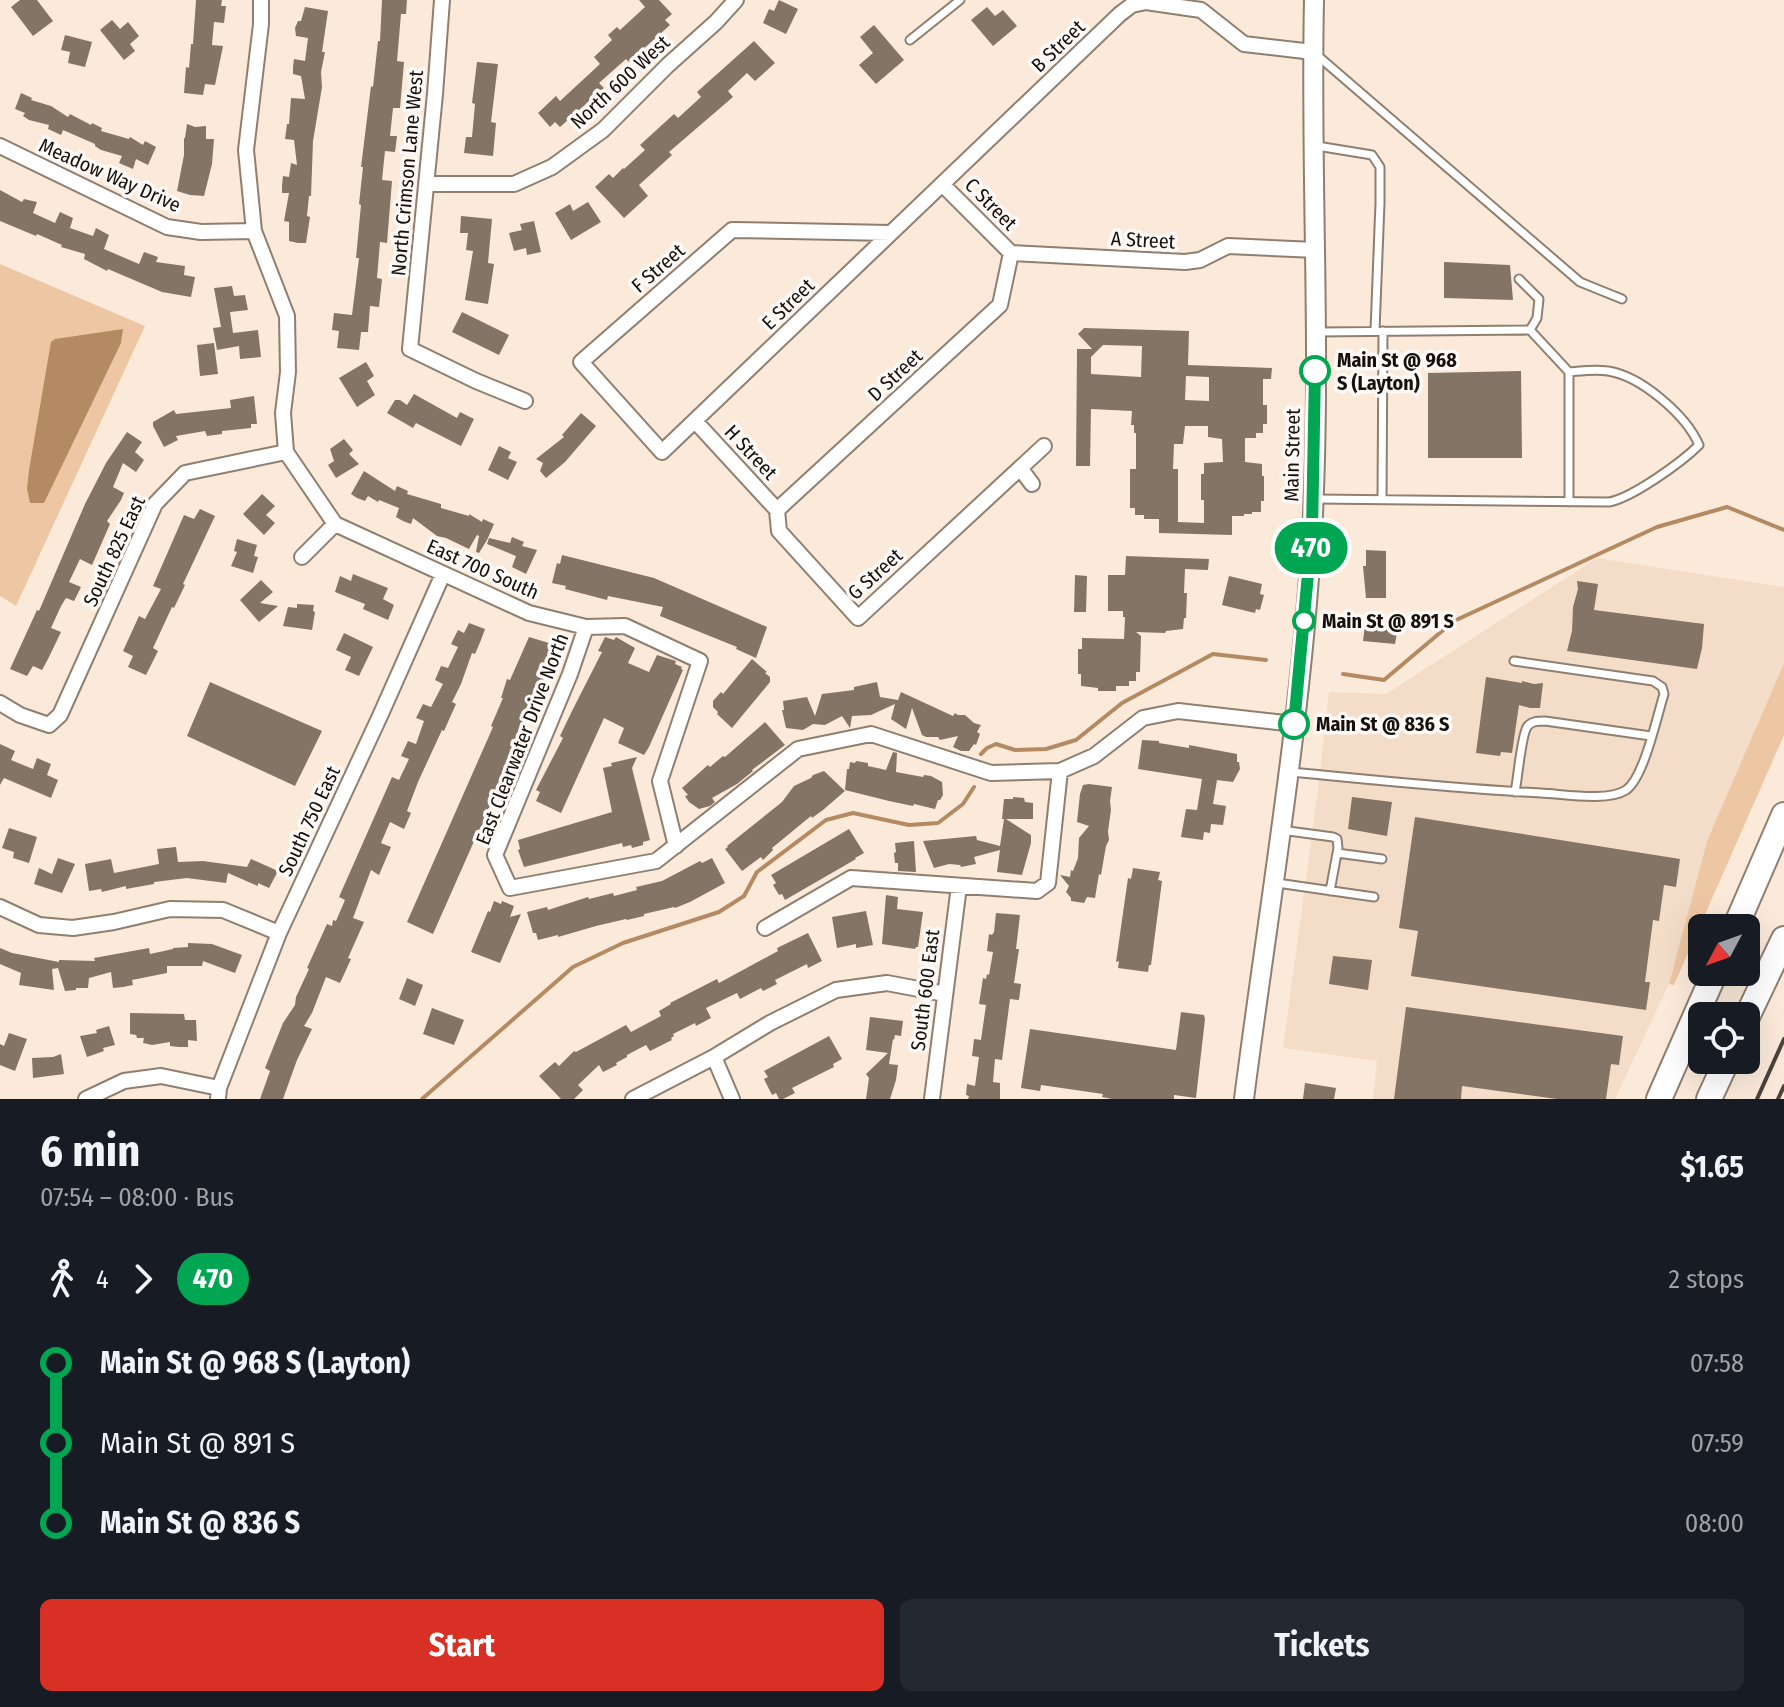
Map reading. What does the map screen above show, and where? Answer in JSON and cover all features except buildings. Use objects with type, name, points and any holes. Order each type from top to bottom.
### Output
[{"type":"highway","points":[[1741,914],[1784,815]]},
{"type":"highway","points":[[1754,1002],[1784,939]]},
{"type":"highway","points":[[1659,1099],[1709,986]]},
{"type":"highway","points":[[1709,1099],[1721,1074]]},
{"type":"main road","name":"Main Street","points":[[1244,1099],[1289,772],[1314,499],[1314,0]]},
{"type":"street","points":[[261,0],[246,150],[254,231],[287,316],[288,372],[283,413],[286,452],[335,524],[302,557]]},
{"type":"street","name":"North Crimson Lane West","points":[[442,0],[410,349],[525,401]]},
{"type":"street","name":"North 600 West","points":[[427,184],[514,184],[552,167],[603,130],[736,0]]},
{"type":"street","name":"B Street","points":[[942,184],[1132,5],[1146,2],[1201,10],[1244,44],[1313,52]]},
{"type":"street","name":"Meadow Way Drive","points":[[0,146],[167,227],[201,232],[254,231]]},
{"type":"street","name":"E Street","points":[[662,452],[942,184]]},
{"type":"street","name":"C Street","points":[[942,184],[1011,253]]},
{"type":"street","name":"F Street","points":[[662,452],[581,362],[732,230],[891,233]]},
{"type":"street","name":"A Street","points":[[1011,253],[1185,262],[1200,260],[1228,246],[1316,250]]},
{"type":"street","name":"D Street","points":[[777,510],[1000,305],[1011,253]]},
{"type":"street","name":"H Street","points":[[695,421],[777,510]]},
{"type":"street","name":"G Street","points":[[777,510],[779,531],[858,618],[1044,446]]},
{"type":"street","name":"South 825 East","points":[[0,703],[20,715],[49,725],[60,715],[155,504],[185,473],[286,452]]},
{"type":"street","points":[[1020,468],[1032,484]]},
{"type":"street","name":"East 700 South","points":[[335,524],[529,613],[586,627],[625,626],[700,661],[660,781],[676,846]]},
{"type":"street","name":"South 750 East","points":[[219,1094],[279,933],[443,574]]},
{"type":"street","name":"East Clearwater Drive North","points":[[586,627],[570,674],[495,855],[510,888],[656,861],[798,749],[871,734],[991,773],[1060,771]]},
{"type":"street","points":[[765,928],[851,878],[1037,891],[1048,883],[1060,771],[1094,756],[1143,718],[1178,711],[1294,724]]},
{"type":"street","name":"South 600 East","points":[[932,1099],[959,886]]},
{"type":"street","points":[[0,907],[39,925],[73,928],[170,909],[223,910],[279,933]]},
{"type":"street","points":[[633,1099],[836,990],[887,983],[945,994]]},
{"type":"street","points":[[714,1057],[732,1099]]},
{"type":"street","points":[[86,1099],[124,1081],[161,1076],[219,1094]]},
{"type":"lane","points":[[910,40],[960,0]]},
{"type":"lane","points":[[1313,52],[1580,282],[1622,299]]},
{"type":"lane","points":[[1315,145],[1372,155],[1380,167],[1382,499]]},
{"type":"lane","points":[[1519,279],[1539,299],[1537,318],[1530,330]]},
{"type":"lane","points":[[1316,332],[1530,330],[1569,372],[1569,502]]},
{"type":"lane","points":[[1314,499],[1617,501],[1699,445],[1693,431],[1638,381],[1604,370],[1569,372]]},
{"type":"lane","points":[[1289,772],[1515,792],[1598,796],[1615,795],[1627,789],[1635,780],[1651,736],[1664,694],[1662,687],[1653,681],[1514,661]]},
{"type":"lane","points":[[1515,792],[1524,735],[1534,721],[1651,736]]},
{"type":"lane","points":[[1281,830],[1333,837],[1338,843],[1330,891]]},
{"type":"lane","points":[[1337,853],[1382,859]]},
{"type":"lane","points":[[1273,882],[1374,897]]},
{"type":"shaded area","points":[[0,264],[145,326],[16,606],[0,596]]},
{"type":"shaded area","points":[[123,329],[121,343],[44,503],[30,503],[27,489],[29,470],[51,342]]},
{"type":"shaded area","points":[[1597,558],[1784,587],[1784,663],[1707,841],[1669,984],[1615,1099],[1373,1099],[1377,1061],[1283,1048],[1329,692],[1386,694]]},
{"type":"shaded area","points":[[1784,663],[1784,735],[1705,914],[1688,914],[1688,953],[1674,985],[1669,984],[1707,841]]},
{"type":"waterway","points":[[1343,674],[1384,680],[1454,621],[1657,527],[1727,507],[1784,530]]},
{"type":"waterway","points":[[981,754],[996,744],[1015,750],[1046,749],[1076,740],[1122,703],[1213,654],[1266,660]]},
{"type":"waterway","points":[[422,1099],[573,967],[623,943],[719,912],[744,896],[757,872],[826,820],[853,813],[909,825],[938,823],[963,804],[974,787]]},
{"type":"railway","points":[[1757,1099],[1784,1039]]},
{"type":"railway","points":[[1778,1099],[1784,1086]]},
{"type":"bus line","name":"470","points":[[1294,724],[1314,499],[1315,371]]},
{"type":"place","name":"Main St @ 968 S (Layton)","points":[[1315,371]]},
{"type":"place","name":"Main St @ 891 S","points":[[1304,621]]},
{"type":"place","name":"Main St @ 836 S","points":[[1294,724]]}]
